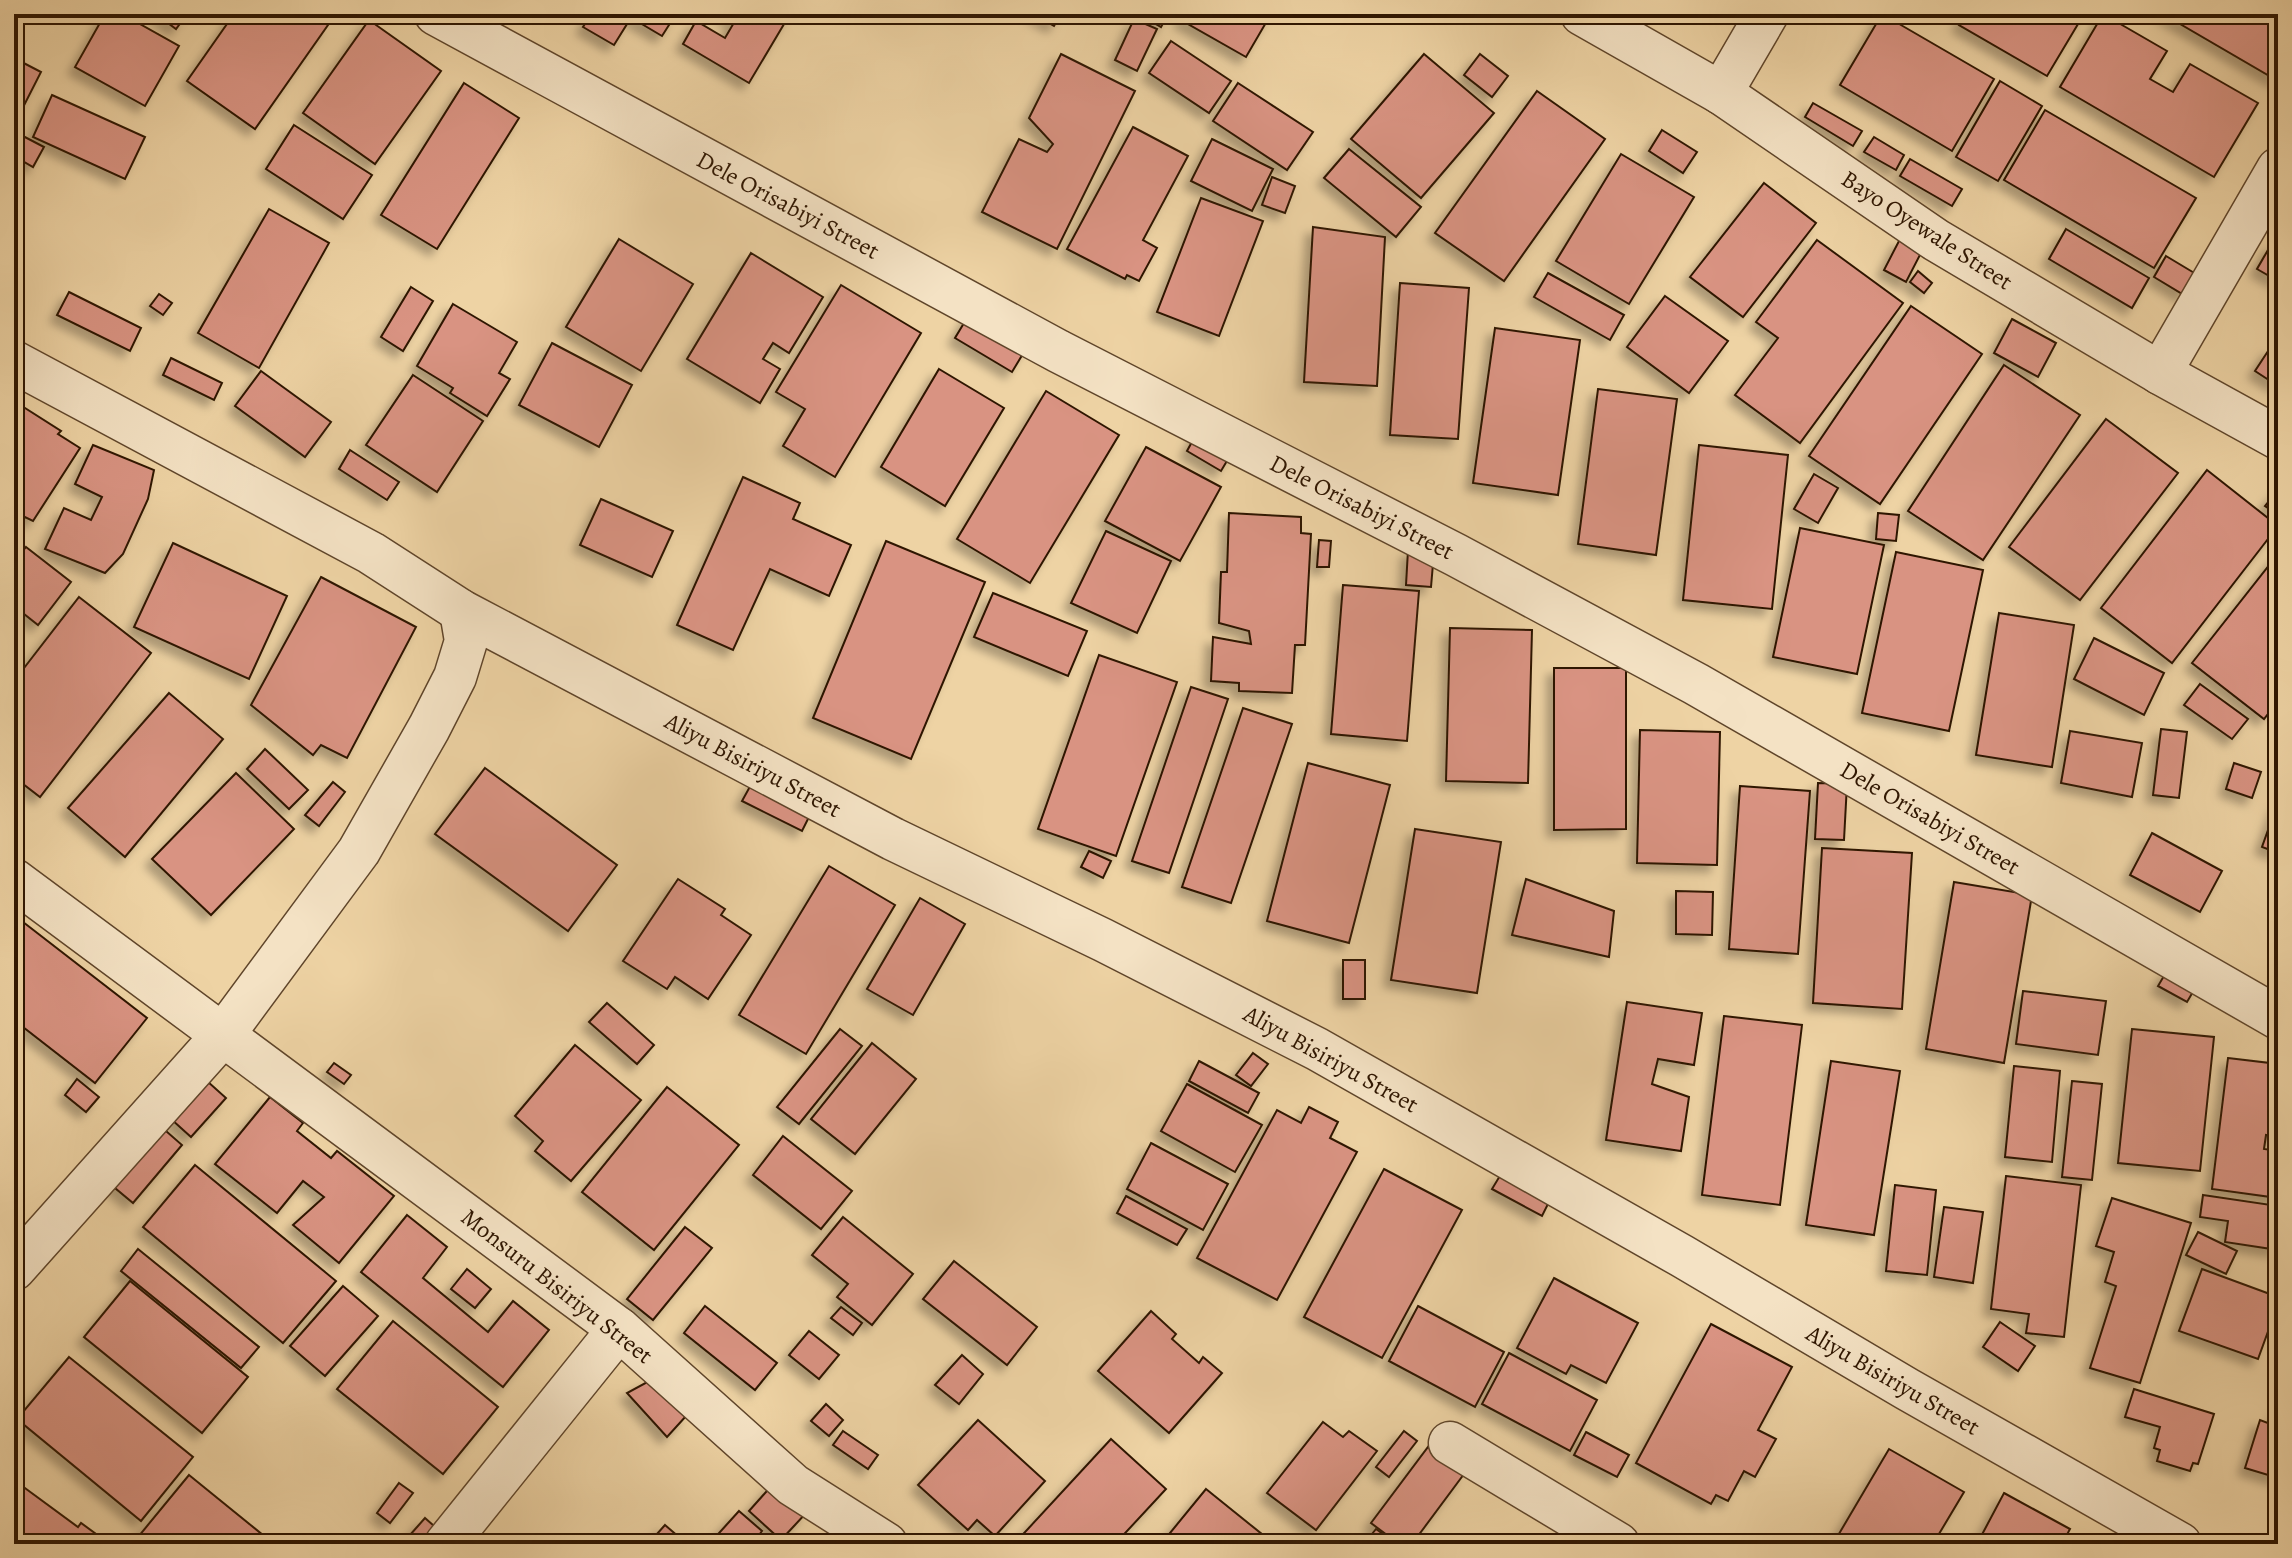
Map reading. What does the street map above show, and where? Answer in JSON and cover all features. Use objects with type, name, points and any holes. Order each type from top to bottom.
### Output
[{"type":"street","name":"Dele Orisabiyi Street","points":[[436,14],[1044,343],[1456,555],[1696,684],[2278,1018]]},
{"type":"street","name":"Bayo Oyewale Street","points":[[1582,14],[1721,93],[1936,240],[2160,373],[2278,438]]},
{"type":"street","points":[[1721,93],[1767,14]]},
{"type":"street","points":[[2160,373],[2278,169]]},
{"type":"street","name":"Aliyu Bisiriyu Street","points":[[14,362],[371,553],[461,611],[893,839],[1103,940],[1317,1049],[2180,1544]]},
{"type":"street","points":[[14,1269],[223,1035],[359,851],[455,677],[466,641],[461,611]]},
{"type":"street","name":"Monsuru Bisiriyu Street","points":[[14,880],[619,1329],[793,1485],[886,1544]]},
{"type":"street","points":[[446,1544],[619,1329]]},
{"type":"street","points":[[1450,1443],[1618,1544]]},
{"type":"building","points":[[105,14],[122,14],[179,46],[145,106],[75,67]]},
{"type":"building","points":[[156,14],[187,14],[176,29]]},
{"type":"building","points":[[234,14],[312,14],[328,25],[255,129],[187,81]]},
{"type":"building","points":[[591,14],[609,14],[627,24],[614,45],[583,27]]},
{"type":"building","points":[[625,14],[676,14],[662,36]]},
{"type":"building","points":[[722,14],[790,14],[749,83],[683,44],[696,21],[725,38],[735,21]]},
{"type":"building","points":[[1033,14],[1061,14],[1054,26]]},
{"type":"building","points":[[1139,14],[1168,14],[1161,27]]},
{"type":"building","points":[[1184,14],[1271,14],[1246,57],[1181,20]]},
{"type":"building","points":[[1882,14],[1994,79],[1952,151],[1840,85]]},
{"type":"building","points":[[1965,14],[2084,14],[2047,76],[1959,25]]},
{"type":"building","points":[[2103,14],[2167,51],[2150,79],[2173,92],[2190,64],[2258,103],[2214,177],[2060,87]]},
{"type":"building","points":[[2163,14],[2278,14],[2278,81]]},
{"type":"building","points":[[1134,19],[1157,29],[1137,71],[1115,60]]},
{"type":"building","points":[[369,20],[441,71],[375,164],[303,113]]},
{"type":"building","points":[[1171,41],[1231,81],[1209,113],[1149,73]]},
{"type":"building","points":[[1061,54],[1135,91],[1057,249],[982,212],[1019,139],[1047,152],[1053,144],[1029,118]]},
{"type":"building","points":[[1424,54],[1494,113],[1421,198],[1351,139]]},
{"type":"building","points":[[1480,54],[1508,76],[1492,97],[1464,75]]},
{"type":"building","points":[[14,58],[41,72],[14,125]]},
{"type":"building","points":[[2000,81],[2042,106],[1998,181],[1956,157]]},
{"type":"building","points":[[464,83],[519,118],[437,249],[381,215]]},
{"type":"building","points":[[1238,83],[1313,132],[1287,170],[1213,121]]},
{"type":"building","points":[[1537,91],[1605,139],[1504,281],[1435,233]]},
{"type":"building","points":[[52,95],[145,137],[125,179],[33,137]]},
{"type":"building","points":[[1813,103],[1862,131],[1853,146],[1805,117]]},
{"type":"building","points":[[2045,110],[2196,198],[2154,268],[2004,180]]},
{"type":"building","points":[[294,125],[372,175],[343,219],[266,169]]},
{"type":"building","points":[[1133,127],[1188,156],[1143,240],[1157,248],[1139,281],[1127,275],[1125,279],[1067,249]]},
{"type":"building","points":[[1662,130],[1697,152],[1683,173],[1649,151]]},
{"type":"building","points":[[21,135],[44,147],[33,167],[14,156],[14,147]]},
{"type":"building","points":[[1874,137],[1904,155],[1896,170],[1864,152]]},
{"type":"building","points":[[1212,139],[1273,169],[1252,211],[1191,181]]},
{"type":"building","points":[[1349,149],[1421,207],[1396,237],[1324,178]]},
{"type":"building","points":[[1621,154],[1694,197],[1629,304],[1556,261]]},
{"type":"building","points":[[1910,159],[1962,189],[1952,206],[1900,176]]},
{"type":"building","points":[[1272,177],[1295,186],[1285,213],[1262,205]]},
{"type":"building","points":[[1764,183],[1816,223],[1743,317],[1690,277]]},
{"type":"building","points":[[1201,198],[1263,221],[1219,336],[1157,312]]},
{"type":"building","points":[[269,209],[329,243],[259,368],[198,333]]},
{"type":"building","points":[[1313,227],[1385,237],[1377,386],[1304,382]]},
{"type":"building","points":[[2066,229],[2149,278],[2132,308],[2049,259]]},
{"type":"building","points":[[619,239],[693,284],[641,371],[566,327]]},
{"type":"building","points":[[1900,239],[1922,251],[1906,282],[1884,270]]},
{"type":"building","points":[[1817,240],[1903,303],[1800,443],[1735,395],[1778,338],[1756,322]]},
{"type":"building","points":[[2272,243],[2278,247],[2278,281],[2257,269]]},
{"type":"building","points":[[751,253],[823,297],[789,353],[773,343],[763,359],[780,369],[760,403],[687,359]]},
{"type":"building","points":[[2166,256],[2196,274],[2184,295],[2154,277]]},
{"type":"building","points":[[1918,271],[1932,283],[1924,293],[1910,282]]},
{"type":"building","points":[[1548,273],[1624,315],[1610,340],[1534,297]]},
{"type":"building","points":[[1400,283],[1469,288],[1458,439],[1390,435]]},
{"type":"building","points":[[841,285],[921,333],[835,477],[783,446],[805,409],[776,392]]},
{"type":"building","points":[[411,287],[433,301],[403,351],[381,337]]},
{"type":"building","points":[[69,292],[141,328],[130,351],[57,315]]},
{"type":"building","points":[[159,294],[172,303],[163,315],[150,306]]},
{"type":"building","points":[[1665,296],[1728,341],[1689,393],[1627,347]]},
{"type":"building","points":[[453,304],[517,342],[499,373],[510,379],[487,416],[450,393],[453,388],[417,366]]},
{"type":"building","points":[[1911,306],[1982,354],[1880,504],[1809,456]]},
{"type":"building","points":[[970,313],[1027,347],[1012,372],[955,338]]},
{"type":"building","points":[[2012,319],[2056,343],[2038,377],[1994,353]]},
{"type":"building","points":[[1495,328],[1580,340],[1558,495],[1473,483]]},
{"type":"building","points":[[552,343],[632,385],[599,447],[519,405]]},
{"type":"building","points":[[2270,348],[2278,353],[2278,386],[2255,371]]},
{"type":"building","points":[[171,358],[222,383],[214,400],[163,375]]},
{"type":"building","points":[[2004,365],[2080,415],[1983,560],[1908,511]]},
{"type":"building","points":[[939,369],[1004,408],[945,506],[881,467]]},
{"type":"building","points":[[261,371],[331,422],[305,457],[235,406]]},
{"type":"building","points":[[413,375],[483,421],[437,492],[366,445]]},
{"type":"building","points":[[1598,389],[1677,399],[1656,555],[1578,544]]},
{"type":"building","points":[[1046,391],[1119,435],[1030,583],[957,539]]},
{"type":"building","points":[[14,401],[61,431],[58,434],[80,448],[33,521],[25,517],[18,529],[14,526]]},
{"type":"building","points":[[2106,419],[2178,473],[2080,600],[2009,547]]},
{"type":"building","points":[[1199,429],[1234,449],[1221,471],[1187,451]]},
{"type":"building","points":[[93,445],[154,470],[148,499],[123,554],[105,573],[45,549],[64,508],[91,520],[102,497],[75,484]]},
{"type":"building","points":[[1699,445],[1788,455],[1772,609],[1683,600]]},
{"type":"building","points":[[1146,447],[1221,487],[1180,561],[1105,521]]},
{"type":"building","points":[[350,450],[399,482],[387,500],[339,469]]},
{"type":"building","points":[[2207,470],[2278,526],[2172,663],[2101,608]]},
{"type":"building","points":[[1814,474],[1838,488],[1818,523],[1794,509]]},
{"type":"building","points":[[743,477],[800,503],[793,519],[851,545],[829,596],[770,569],[733,650],[677,625]]},
{"type":"building","points":[[2278,490],[2278,515],[2265,506]]},
{"type":"building","points":[[601,499],[673,531],[652,577],[580,545]]},
{"type":"building","points":[[1229,513],[1301,517],[1301,533],[1311,534],[1305,645],[1295,645],[1292,693],[1239,691],[1239,683],[1211,681],[1213,637],[1251,644],[1249,631],[1219,623],[1221,572],[1227,572]]},
{"type":"building","points":[[1878,513],[1899,515],[1896,541],[1876,539]]},
{"type":"building","points":[[1800,528],[1884,545],[1857,674],[1773,657]]},
{"type":"building","points":[[1106,531],[1171,561],[1137,633],[1071,603]]},
{"type":"building","points":[[1319,540],[1331,541],[1329,567],[1317,567]]},
{"type":"building","points":[[886,541],[985,582],[911,759],[813,718]]},
{"type":"building","points":[[173,543],[287,596],[249,679],[134,627]]},
{"type":"building","points":[[26,547],[71,582],[38,625],[14,606],[14,562]]},
{"type":"building","points":[[1408,550],[1434,552],[1431,587],[1406,585]]},
{"type":"building","points":[[1896,552],[1983,570],[1949,731],[1862,713]]},
{"type":"building","points":[[2278,554],[2278,701],[2264,719],[2192,663]]},
{"type":"building","points":[[321,577],[416,627],[347,758],[321,745],[313,755],[251,705]]},
{"type":"building","points":[[1343,585],[1419,591],[1407,741],[1331,734]]},
{"type":"building","points":[[993,593],[1087,631],[1068,676],[974,637]]},
{"type":"building","points":[[79,597],[151,653],[40,797],[14,777],[14,681]]},
{"type":"building","points":[[1999,613],[2074,625],[2052,767],[1976,755]]},
{"type":"building","points":[[1450,628],[1532,630],[1528,783],[1446,781]]},
{"type":"building","points":[[2094,638],[2164,673],[2144,715],[2074,679]]},
{"type":"building","points":[[1099,655],[1177,682],[1116,856],[1038,829]]},
{"type":"building","points":[[1554,668],[1626,668],[1626,829],[1554,830]]},
{"type":"building","points":[[2200,684],[2248,719],[2232,739],[2184,705]]},
{"type":"building","points":[[1191,687],[1228,699],[1169,873],[1132,861]]},
{"type":"building","points":[[169,693],[223,739],[125,857],[68,808]]},
{"type":"building","points":[[1243,708],[1292,724],[1231,903],[1182,887]]},
{"type":"building","points":[[2161,729],[2187,732],[2179,798],[2153,795]]},
{"type":"building","points":[[1640,730],[1720,732],[1717,865],[1637,863]]},
{"type":"building","points":[[2070,731],[2142,743],[2132,797],[2061,783]]},
{"type":"building","points":[[265,749],[308,790],[289,809],[247,769]]},
{"type":"building","points":[[1308,763],[1390,785],[1349,943],[1267,921]]},
{"type":"building","points":[[2234,763],[2261,772],[2252,798],[2226,789]]},
{"type":"building","points":[[485,768],[617,865],[568,931],[435,834]]},
{"type":"building","points":[[236,773],[294,829],[211,915],[152,859]]},
{"type":"building","points":[[753,781],[812,811],[802,831],[742,801]]},
{"type":"building","points":[[333,782],[345,792],[319,826],[305,815]]},
{"type":"building","points":[[1818,783],[1847,784],[1844,840],[1815,839]]},
{"type":"building","points":[[1740,786],[1810,791],[1798,954],[1729,949]]},
{"type":"building","points":[[2278,802],[2278,853],[2262,847]]},
{"type":"building","points":[[1415,829],[1501,842],[1477,993],[1391,980]]},
{"type":"building","points":[[2152,833],[2222,871],[2200,912],[2130,875]]},
{"type":"building","points":[[1822,848],[1912,853],[1902,1009],[1813,1003]]},
{"type":"building","points":[[1089,851],[1111,861],[1103,878],[1081,867]]},
{"type":"building","points":[[829,866],[895,905],[806,1054],[739,1015]]},
{"type":"building","points":[[678,879],[725,909],[721,915],[751,935],[708,999],[675,977],[667,989],[623,961]]},
{"type":"building","points":[[1526,879],[1614,911],[1609,957],[1512,935]]},
{"type":"building","points":[[1954,882],[2032,895],[2004,1063],[1926,1049]]},
{"type":"building","points":[[1676,891],[1713,892],[1712,935],[1676,934]]},
{"type":"building","points":[[920,898],[965,924],[913,1015],[867,989]]},
{"type":"building","points":[[14,915],[147,1018],[95,1083],[14,1020]]},
{"type":"building","points":[[1343,960],[1365,960],[1365,999],[1343,999]]},
{"type":"building","points":[[2168,969],[2197,985],[2187,1002],[2158,986]]},
{"type":"building","points":[[2023,991],[2106,1001],[2098,1055],[2016,1044]]},
{"type":"building","points":[[1627,1002],[1702,1013],[1694,1065],[1658,1059],[1652,1084],[1689,1097],[1681,1151],[1606,1140]]},
{"type":"building","points":[[607,1003],[654,1045],[637,1064],[589,1022]]},
{"type":"building","points":[[1724,1016],[1802,1025],[1780,1205],[1702,1195]]},
{"type":"building","points":[[840,1029],[862,1046],[799,1124],[777,1107]]},
{"type":"building","points":[[2132,1029],[2214,1037],[2200,1171],[2118,1163]]},
{"type":"building","points":[[872,1043],[916,1079],[855,1154],[811,1119]]},
{"type":"building","points":[[575,1045],[641,1100],[571,1181],[535,1151],[543,1141],[515,1116]]},
{"type":"building","points":[[1253,1053],[1268,1064],[1251,1086],[1236,1075]]},
{"type":"building","points":[[2228,1058],[2278,1064],[2278,1137],[2266,1135],[2264,1149],[2278,1151],[2278,1198],[2212,1189]]},
{"type":"building","points":[[1199,1061],[1259,1093],[1248,1113],[1189,1081]]},
{"type":"building","points":[[1831,1061],[1900,1071],[1874,1235],[1806,1225]]},
{"type":"building","points":[[334,1063],[351,1075],[344,1084],[327,1072]]},
{"type":"building","points":[[2014,1066],[2060,1071],[2052,1162],[2005,1157]]},
{"type":"building","points":[[77,1079],[99,1097],[86,1112],[65,1095]]},
{"type":"building","points":[[207,1081],[226,1098],[191,1137],[171,1119]]},
{"type":"building","points":[[2072,1081],[2102,1084],[2092,1180],[2062,1177]]},
{"type":"building","points":[[1187,1084],[1262,1125],[1235,1172],[1161,1131]]},
{"type":"building","points":[[667,1087],[739,1145],[654,1250],[582,1192]]},
{"type":"building","points":[[270,1097],[303,1123],[297,1131],[331,1158],[337,1151],[394,1196],[339,1263],[293,1225],[324,1197],[303,1181],[277,1213],[215,1164]]},
{"type":"building","points":[[1309,1107],[1338,1122],[1330,1138],[1357,1152],[1277,1300],[1197,1258],[1277,1110],[1301,1123]]},
{"type":"building","points":[[158,1124],[182,1145],[133,1203],[109,1183]]},
{"type":"building","points":[[783,1136],[852,1191],[821,1229],[753,1175]]},
{"type":"building","points":[[1151,1143],[1228,1184],[1203,1230],[1127,1189]]},
{"type":"building","points":[[195,1165],[336,1281],[283,1343],[143,1227]]},
{"type":"building","points":[[1384,1169],[1462,1210],[1382,1358],[1304,1317]]},
{"type":"building","points":[[1501,1174],[1550,1200],[1542,1216],[1492,1189]]},
{"type":"building","points":[[2006,1176],[2081,1185],[2064,1337],[2026,1333],[2029,1314],[1991,1309]]},
{"type":"building","points":[[1895,1185],[1936,1190],[1927,1275],[1886,1271]]},
{"type":"building","points":[[2203,1195],[2278,1206],[2278,1250],[2225,1242],[2228,1221],[2200,1217]]},
{"type":"building","points":[[1126,1196],[1187,1229],[1177,1245],[1117,1213]]},
{"type":"building","points":[[2112,1198],[2191,1223],[2140,1383],[2090,1368],[2116,1286],[2105,1282],[2114,1252],[2096,1246]]},
{"type":"building","points":[[1944,1207],[1983,1212],[1973,1283],[1934,1277]]},
{"type":"building","points":[[407,1215],[447,1247],[423,1278],[488,1332],[513,1301],[549,1330],[503,1387],[361,1272]]},
{"type":"building","points":[[843,1217],[913,1274],[872,1325],[837,1297],[848,1284],[812,1255]]},
{"type":"building","points":[[685,1227],[712,1248],[653,1320],[627,1299]]},
{"type":"building","points":[[2198,1232],[2237,1251],[2226,1274],[2186,1255]]},
{"type":"building","points":[[138,1249],[259,1347],[241,1368],[121,1271]]},
{"type":"building","points":[[954,1261],[1037,1327],[1007,1365],[923,1299]]},
{"type":"building","points":[[467,1269],[491,1289],[475,1308],[451,1289]]},
{"type":"building","points":[[2202,1269],[2278,1297],[2258,1359],[2179,1331]]},
{"type":"building","points":[[1554,1278],[1638,1323],[1606,1383],[1571,1365],[1566,1374],[1517,1348]]},
{"type":"building","points":[[130,1281],[248,1377],[202,1433],[84,1337]]},
{"type":"building","points":[[343,1286],[378,1316],[325,1376],[290,1346]]},
{"type":"building","points":[[705,1306],[777,1363],[755,1390],[684,1333]]},
{"type":"building","points":[[1418,1306],[1504,1352],[1475,1407],[1389,1361]]},
{"type":"building","points":[[841,1307],[862,1323],[853,1335],[831,1318]]},
{"type":"building","points":[[1151,1311],[1176,1334],[1172,1339],[1199,1363],[1203,1357],[1222,1373],[1169,1433],[1098,1371]]},
{"type":"building","points":[[393,1321],[498,1407],[443,1474],[337,1389]]},
{"type":"building","points":[[2000,1322],[2035,1346],[2018,1371],[1983,1347]]},
{"type":"building","points":[[1711,1324],[1792,1367],[1758,1430],[1776,1439],[1755,1477],[1744,1471],[1728,1501],[1716,1495],[1711,1504],[1636,1463]]},
{"type":"building","points":[[809,1331],[839,1355],[819,1379],[789,1355]]},
{"type":"building","points":[[1509,1353],[1597,1400],[1570,1451],[1482,1404]]},
{"type":"building","points":[[962,1355],[983,1374],[959,1404],[935,1385]]},
{"type":"building","points":[[69,1357],[193,1457],[141,1521],[17,1419]]},
{"type":"building","points":[[651,1380],[687,1415],[667,1437],[627,1393]]},
{"type":"building","points":[[2134,1389],[2214,1414],[2198,1464],[2193,1463],[2190,1471],[2157,1461],[2160,1450],[2154,1448],[2160,1427],[2125,1417]]},
{"type":"building","points":[[826,1404],[843,1420],[829,1436],[811,1421]]},
{"type":"building","points":[[2278,1408],[2278,1478],[2245,1468],[2260,1420],[2273,1425]]},
{"type":"building","points":[[978,1420],[1045,1481],[995,1536],[977,1520],[968,1530],[918,1485]]},
{"type":"building","points":[[1323,1422],[1343,1437],[1349,1431],[1377,1451],[1316,1530],[1267,1493]]},
{"type":"building","points":[[843,1431],[878,1455],[868,1469],[833,1445]]},
{"type":"building","points":[[1404,1431],[1417,1441],[1389,1477],[1376,1467]]},
{"type":"building","points":[[1586,1432],[1629,1455],[1617,1477],[1574,1455]]},
{"type":"building","points":[[1111,1439],[1166,1489],[1115,1544],[1014,1544]]},
{"type":"building","points":[[1428,1447],[1464,1474],[1412,1544],[1399,1544],[1371,1523]]},
{"type":"building","points":[[1889,1449],[1964,1492],[1933,1544],[1833,1544]]},
{"type":"building","points":[[189,1475],[274,1544],[147,1544],[138,1537]]},
{"type":"building","points":[[14,1480],[78,1527],[81,1523],[106,1544],[14,1544]]},
{"type":"building","points":[[399,1483],[413,1493],[390,1523],[377,1513]]},
{"type":"building","points":[[774,1483],[807,1512],[781,1540],[749,1511]]},
{"type":"building","points":[[1206,1489],[1268,1539],[1264,1544],[1161,1544]]},
{"type":"building","points":[[2004,1493],[2070,1529],[2062,1544],[1977,1544]]},
{"type":"building","points":[[739,1511],[762,1531],[759,1535],[769,1544],[710,1543]]},
{"type":"building","points":[[425,1518],[443,1534],[434,1544],[402,1544]]},
{"type":"building","points":[[665,1525],[687,1544],[648,1544]]},
{"type":"building","points":[[1376,1529],[1397,1544],[1364,1544]]}]
